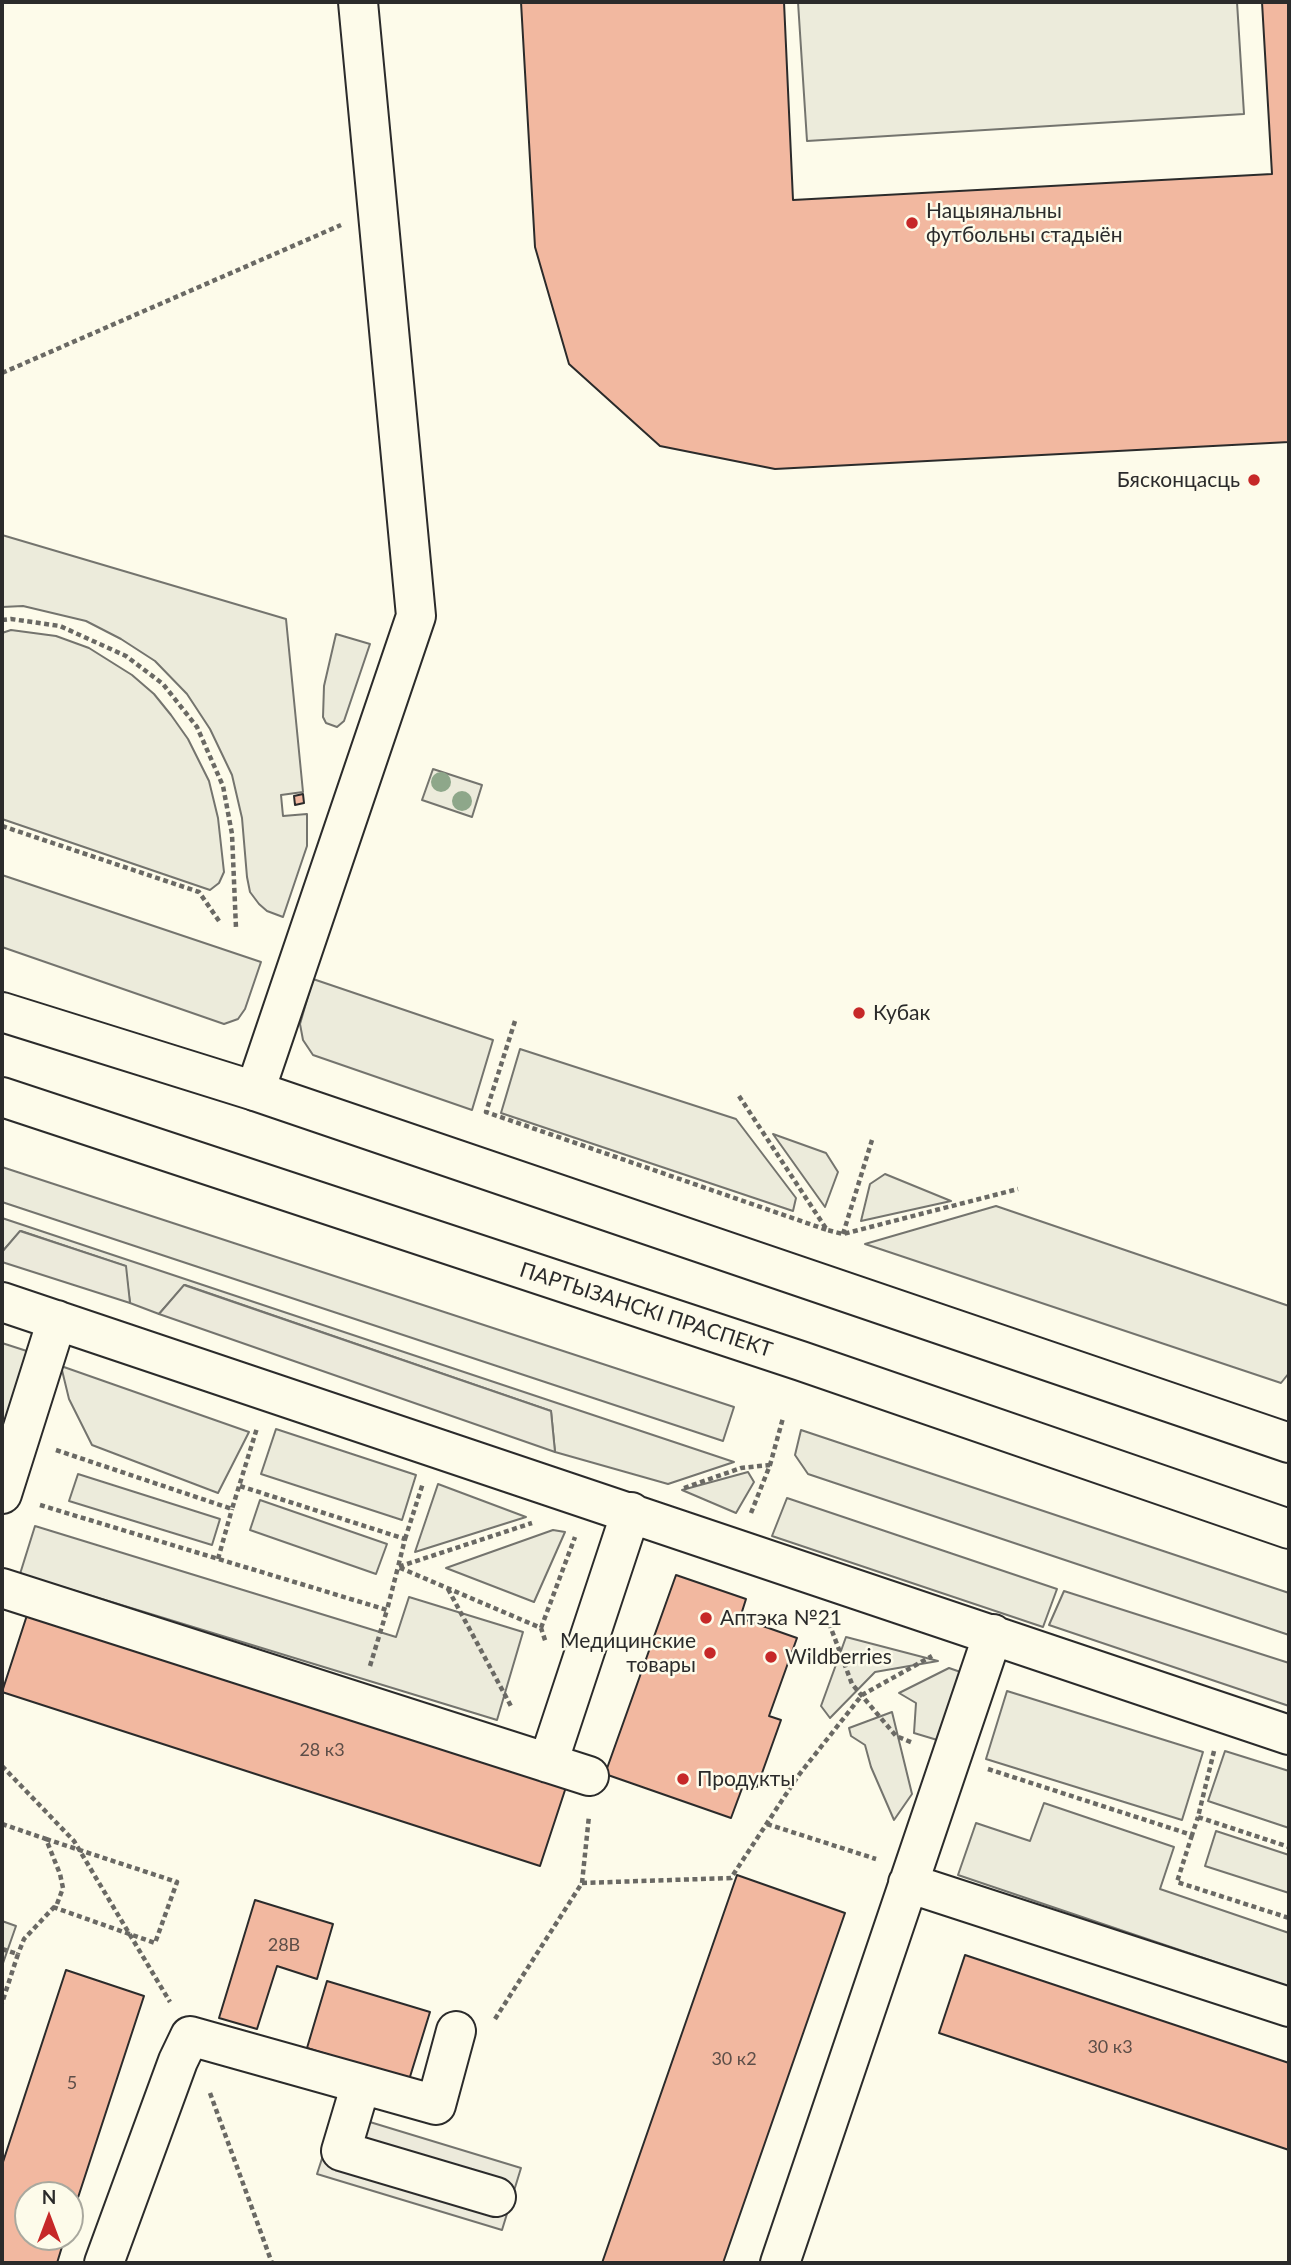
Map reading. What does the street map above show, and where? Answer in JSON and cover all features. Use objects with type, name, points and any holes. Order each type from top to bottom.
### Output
[{"type":"main road","points":[[255,1091],[416,616],[358,2]]},
{"type":"main road","points":[[2,1012],[255,1091],[1289,1443]]},
{"type":"main road","name":"ПАРТЫЗАНСКІ ПРАСПЕКТ","points":[[2,1097],[802,1362],[1289,1529]]},
{"type":"main road","points":[[2,1302],[1289,1735]]},
{"type":"main road","points":[[2,1493],[57,1320]]},
{"type":"main road","points":[[544,1762],[631,1512]]},
{"type":"main road","points":[[2,1588],[589,1776]]},
{"type":"main road","points":[[780,2263],[993,1634]]},
{"type":"main road","points":[[910,1876],[1289,2007]]},
{"type":"main road","points":[[104,2263],[178,2061],[190,2036],[436,2105],[456,2031]]},
{"type":"main road","points":[[361,2084],[341,2151],[496,2197]]},
{"type":"path","points":[[2,373],[377,209]]},
{"type":"path","points":[[2,620],[60,626],[127,656],[163,684],[197,727],[223,786],[232,834],[236,928]]},
{"type":"path","points":[[2,826],[199,892],[219,921]]},
{"type":"path","points":[[515,1021],[486,1112],[827,1230],[843,1234],[1018,1189]]},
{"type":"path","points":[[739,1096],[827,1230]]},
{"type":"path","points":[[843,1234],[872,1140]]},
{"type":"path","points":[[737,1548],[770,1465],[783,1418]]},
{"type":"path","points":[[218,1559],[258,1427]]},
{"type":"path","points":[[20,1438],[232,1509]]},
{"type":"path","points":[[405,1539],[424,1481]]},
{"type":"path","points":[[2,1493],[387,1610]]},
{"type":"path","points":[[360,1703],[398,1567],[537,1521]]},
{"type":"path","points":[[541,1628],[575,1537]]},
{"type":"path","points":[[448,1588],[544,1762]]},
{"type":"path","points":[[826,1617],[852,1684],[896,1736],[951,1757],[1192,1835]]},
{"type":"path","points":[[582,1883],[731,1878],[798,1776],[862,1695],[936,1654]]},
{"type":"path","points":[[1214,1750],[1198,1817],[1177,1882],[1289,1918]]},
{"type":"path","points":[[2,1766],[74,1841],[190,2036],[272,2263]]},
{"type":"path","points":[[1198,1817],[1289,1847]]},
{"type":"path","points":[[2,1824],[177,1882],[155,1943],[53,1907]]},
{"type":"path","points":[[767,1824],[910,1876]]},
{"type":"path","points":[[2,2003],[24,1939],[57,1903],[63,1888],[46,1839]]},
{"type":"path","points":[[2,1949],[18,1954]]},
{"type":"shaded area","points":[[798,2],[1237,2],[1244,114],[807,141]]},
{"type":"shaded area","points":[[2,535],[286,619],[303,792],[281,795],[283,816],[307,814],[307,846],[283,917],[267,911],[250,892],[242,818],[232,775],[210,729],[187,694],[155,661],[86,621],[23,606],[2,607]]},
{"type":"shaded area","points":[[11,630],[56,636],[89,648],[132,675],[154,694],[188,739],[209,781],[218,818],[224,872],[219,883],[210,890],[2,819],[2,633]]},
{"type":"shaded area","points":[[336,634],[370,644],[344,721],[337,727],[326,723],[323,717],[324,686]]},
{"type":"shaded area","points":[[433,769],[482,785],[472,817],[422,800]]},
{"type":"shaded area","points":[[2,875],[261,962],[245,1009],[238,1019],[224,1024],[2,947]]},
{"type":"shaded area","points":[[313,979],[493,1040],[472,1110],[313,1055],[303,1040],[300,1024]]},
{"type":"shaded area","points":[[520,1049],[736,1119],[796,1198],[793,1211],[501,1113]]},
{"type":"shaded area","points":[[773,1134],[826,1153],[838,1172],[825,1207]]},
{"type":"shaded area","points":[[2,1167],[734,1407],[723,1441],[2,1202]]},
{"type":"shaded area","points":[[885,1174],[951,1201],[861,1221],[870,1184]]},
{"type":"shaded area","points":[[996,1206],[1289,1306],[1289,1373],[1281,1383],[865,1244]]},
{"type":"shaded area","points":[[2,1218],[734,1462],[668,1484],[555,1452],[551,1411],[185,1285],[159,1314],[130,1303],[125,1266],[21,1231],[2,1252]]},
{"type":"shaded area","points":[[20,1231],[126,1266],[130,1303],[2,1262],[2,1252]]},
{"type":"shaded area","points":[[184,1285],[551,1411],[555,1452],[159,1314]]},
{"type":"shaded area","points":[[2,1343],[33,1353],[13,1421],[2,1419]]},
{"type":"shaded area","points":[[61,1366],[249,1432],[218,1493],[92,1445],[69,1399]]},
{"type":"shaded area","points":[[276,1429],[416,1475],[402,1520],[261,1474]]},
{"type":"shaded area","points":[[801,1430],[1289,1593],[1289,1635],[808,1474],[795,1455]]},
{"type":"shaded area","points":[[748,1472],[754,1482],[736,1513],[682,1490]]},
{"type":"shaded area","points":[[78,1474],[220,1519],[212,1545],[69,1501]]},
{"type":"shaded area","points":[[438,1484],[526,1517],[415,1552]]},
{"type":"shaded area","points":[[787,1498],[1057,1589],[1043,1627],[772,1536]]},
{"type":"shaded area","points":[[260,1500],[387,1544],[376,1574],[250,1530]]},
{"type":"shaded area","points":[[35,1526],[396,1637],[409,1597],[523,1632],[497,1720],[20,1574]]},
{"type":"shaded area","points":[[553,1530],[565,1532],[534,1602],[446,1568]]},
{"type":"shaded area","points":[[1064,1591],[1289,1663],[1289,1706],[1049,1625]]},
{"type":"shaded area","points":[[846,1637],[938,1661],[875,1672],[830,1718],[821,1706]]},
{"type":"shaded area","points":[[949,1668],[972,1676],[944,1742],[914,1733],[916,1703],[899,1693]]},
{"type":"shaded area","points":[[1007,1691],[1203,1752],[1182,1820],[986,1759]]},
{"type":"shaded area","points":[[892,1712],[912,1794],[894,1820],[871,1767],[865,1745],[851,1736],[849,1728]]},
{"type":"shaded area","points":[[1225,1751],[1289,1771],[1289,1828],[1208,1801]]},
{"type":"shaded area","points":[[1044,1803],[1174,1847],[1160,1889],[1289,1933],[1289,1987],[958,1875],[976,1823],[1030,1841]]},
{"type":"shaded area","points":[[1216,1831],[1289,1855],[1289,1893],[1205,1866]]},
{"type":"shaded area","points":[[2,1921],[16,1926],[2,1966]]},
{"type":"shaded area","points":[[337,2112],[521,2168],[502,2230],[317,2174]]},
{"type":"building","name":"Нацыянальны футбольны стадыён","points":[[521,2],[784,2],[793,200],[1272,174],[1262,2],[1289,2],[1289,442],[775,469],[660,446],[569,364],[535,247]]},
{"type":"building","points":[[303,794],[304,803],[295,805],[294,796]]},
{"type":"building","points":[[676,1575],[746,1599],[740,1618],[797,1638],[769,1716],[781,1720],[757,1787],[744,1783],[731,1818],[605,1774]]},
{"type":"building","points":[[29,1609],[567,1784],[540,1866],[2,1692]]},
{"type":"building","points":[[737,1875],[845,1913],[723,2263],[602,2263]]},
{"type":"building","points":[[255,1900],[333,1924],[317,1979],[277,1966],[257,2029],[219,2018]]},
{"type":"building","points":[[965,1955],[1289,2063],[1289,2150],[939,2033]]},
{"type":"building","points":[[66,1970],[144,1996],[83,2181],[14,2181],[14,2251],[61,2251],[57,2263],[2,2263],[2,2165]]},
{"type":"building","points":[[327,1981],[430,2012],[409,2080],[307,2048]]},
{"type":"place","name":"Нацыянальны футбольны стадыён","points":[[912,223]]},
{"type":"place","name":"Бясконцасць","points":[[1254,480]]},
{"type":"place","name":"Кубак","points":[[859,1013]]},
{"type":"place","name":"Аптэка №21","points":[[706,1618]]},
{"type":"place","name":"Медицинские товары","points":[[710,1653]]},
{"type":"place","name":"Wildberries","points":[[771,1657]]},
{"type":"place","name":"Продукты","points":[[683,1779]]}]
